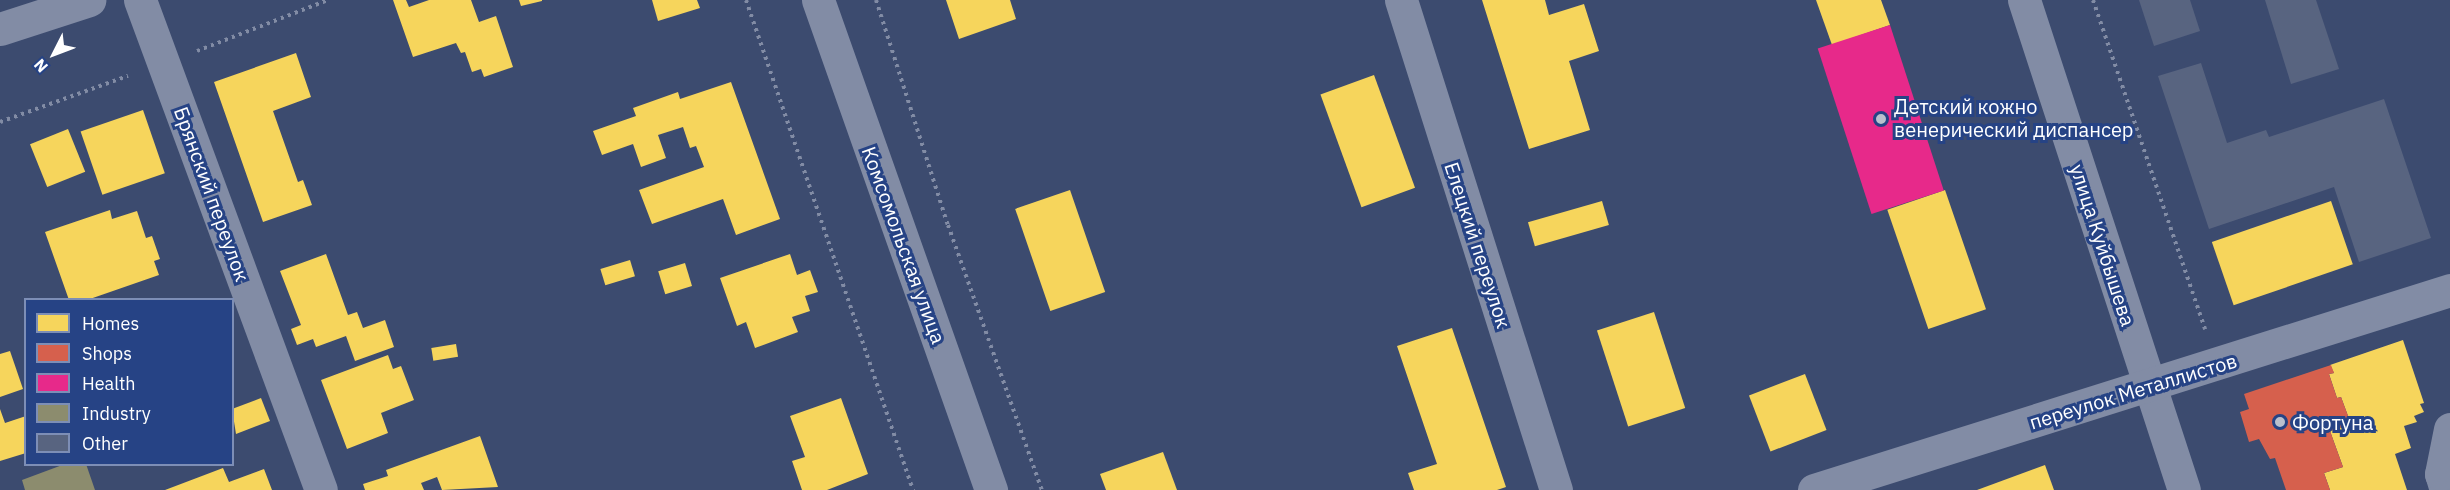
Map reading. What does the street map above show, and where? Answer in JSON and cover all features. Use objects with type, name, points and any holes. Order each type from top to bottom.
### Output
[{"type":"street","points":[[0,29],[89,0]]},
{"type":"street","name":"Брянский переулок","points":[[140,0],[321,490]]},
{"type":"street","name":"Комсомольская улица","points":[[818,0],[991,490]]},
{"type":"street","name":"Елецкий переулок","points":[[1401,0],[1556,490]]},
{"type":"street","name":"улица Куйбышева","points":[[2024,0],[2184,490]]},
{"type":"street","name":"переулок Металлистов","points":[[1814,490],[2149,387],[2450,290]]},
{"type":"street","points":[[2446,490],[2441,474],[2450,429]]},
{"type":"path","points":[[746,0],[913,490]]},
{"type":"path","points":[[876,0],[952,236],[1041,490]]},
{"type":"path","points":[[2094,0],[2217,365]]},
{"type":"building: Homes","points":[[393,0],[406,0],[409,7],[429,0],[471,0],[479,22],[496,16],[513,67],[484,77],[481,69],[472,72],[465,52],[461,53],[456,43],[413,57]]},
{"type":"building: Homes","points":[[519,0],[542,0],[542,1],[521,6]]},
{"type":"building: Homes","points":[[652,0],[697,0],[700,8],[658,21]]},
{"type":"building: Homes","points":[[946,0],[1010,0],[1016,19],[959,39]]},
{"type":"building: Homes","points":[[1482,0],[1545,0],[1549,15],[1584,4],[1599,51],[1569,61],[1590,130],[1529,149]]},
{"type":"building: Homes","points":[[1816,0],[1881,0],[1890,25],[1832,45]]},
{"type":"building: Homes","points":[[296,53],[311,97],[273,111],[298,182],[303,180],[312,205],[263,222],[214,82]]},
{"type":"building: Homes","points":[[1374,75],[1415,188],[1361,207],[1320,94]]},
{"type":"building: Homes","points":[[731,82],[780,219],[736,235],[723,199],[652,224],[639,190],[704,167],[696,146],[690,148],[683,127],[658,135],[666,158],[641,167],[633,144],[602,155],[593,131],[636,116],[633,108],[678,92],[680,99]]},
{"type":"building: Homes","points":[[143,110],[165,173],[102,195],[81,131]]},
{"type":"building: Homes","points":[[68,129],[85,172],[47,187],[30,144]]},
{"type":"building: Homes","points":[[1070,190],[1105,292],[1050,311],[1015,209]]},
{"type":"building: Homes","points":[[1945,190],[1986,309],[1928,329],[1887,210]]},
{"type":"building: Homes","points":[[1602,201],[1609,225],[1535,246],[1528,222]]},
{"type":"building: Homes","points":[[2331,201],[2353,264],[2234,305],[2212,242]]},
{"type":"building: Homes","points":[[110,210],[112,219],[137,211],[146,238],[152,236],[160,259],[154,261],[159,275],[93,298],[68,298],[45,232]]},
{"type":"building: Homes","points":[[326,254],[348,315],[357,312],[363,328],[385,320],[394,347],[355,361],[346,336],[316,347],[313,339],[297,345],[291,329],[301,325],[280,271]]},
{"type":"building: Homes","points":[[790,254],[797,275],[810,270],[818,292],[805,296],[810,311],[792,317],[798,332],[755,348],[746,322],[737,326],[720,278]]},
{"type":"building: Homes","points":[[630,260],[635,276],[605,285],[600,269]]},
{"type":"building: Homes","points":[[685,263],[692,286],[665,294],[658,271]]},
{"type":"building: Homes","points":[[1654,312],[1685,408],[1628,427],[1597,331]]},
{"type":"building: Homes","points":[[1452,328],[1506,487],[1497,490],[1414,490],[1408,473],[1437,464],[1397,346]]},
{"type":"building: Homes","points":[[2403,340],[2424,403],[2420,404],[2424,412],[2414,416],[2417,422],[2404,426],[2411,448],[2395,454],[2407,490],[2330,490],[2324,473],[2343,467],[2330,431],[2351,424],[2341,397],[2337,398],[2329,374],[2334,373],[2330,365]]},
{"type":"building: Homes","points":[[456,344],[458,357],[433,361],[431,348]]},
{"type":"building: Homes","points":[[10,351],[23,389],[0,397],[0,354]]},
{"type":"building: Homes","points":[[388,355],[393,369],[401,366],[414,400],[381,413],[388,433],[347,449],[321,380]]},
{"type":"building: Homes","points":[[1805,374],[1827,430],[1770,452],[1749,396]]},
{"type":"building: Homes","points":[[261,398],[270,421],[236,434],[234,408]]},
{"type":"building: Homes","points":[[841,398],[868,474],[827,490],[802,490],[792,461],[805,457],[790,416]]},
{"type":"building: Homes","points":[[0,409],[5,423],[24,417],[24,454],[0,461]]},
{"type":"building: Homes","points":[[480,436],[498,487],[442,490],[437,477],[421,483],[424,490],[365,490],[363,484],[388,476],[386,470]]},
{"type":"building: Homes","points":[[1163,452],[1177,490],[1106,490],[1100,474]]},
{"type":"building: Homes","points":[[2045,465],[2054,490],[1977,490]]},
{"type":"building: Homes","points":[[223,468],[229,482],[264,469],[272,490],[165,490]]},
{"type":"building: Shops","points":[[2331,365],[2334,373],[2329,374],[2337,398],[2341,397],[2351,424],[2330,431],[2343,467],[2324,473],[2330,490],[2286,490],[2275,458],[2270,459],[2259,439],[2249,442],[2240,412],[2249,409],[2244,394]]},
{"type":"building: Health","name":"Детский кожно венерический диспансер","points":[[1890,25],[1944,190],[1871,214],[1818,48]]},
{"type":"building: Industry","points":[[60,466],[87,466],[95,490],[25,490],[22,480]]},
{"type":"building: Other","points":[[2139,0],[2190,0],[2200,31],[2154,46]]},
{"type":"building: Other","points":[[2265,0],[2316,0],[2339,69],[2291,84]]},
{"type":"building: Other","points":[[2201,63],[2227,143],[2266,130],[2269,137],[2384,99],[2431,238],[2359,262],[2334,187],[2209,229],[2158,76]]},
{"type":"place","name":"Детский кожно венерический диспансер","points":[[1881,119]]},
{"type":"place","name":"Фортуна","points":[[2280,422]]}]
